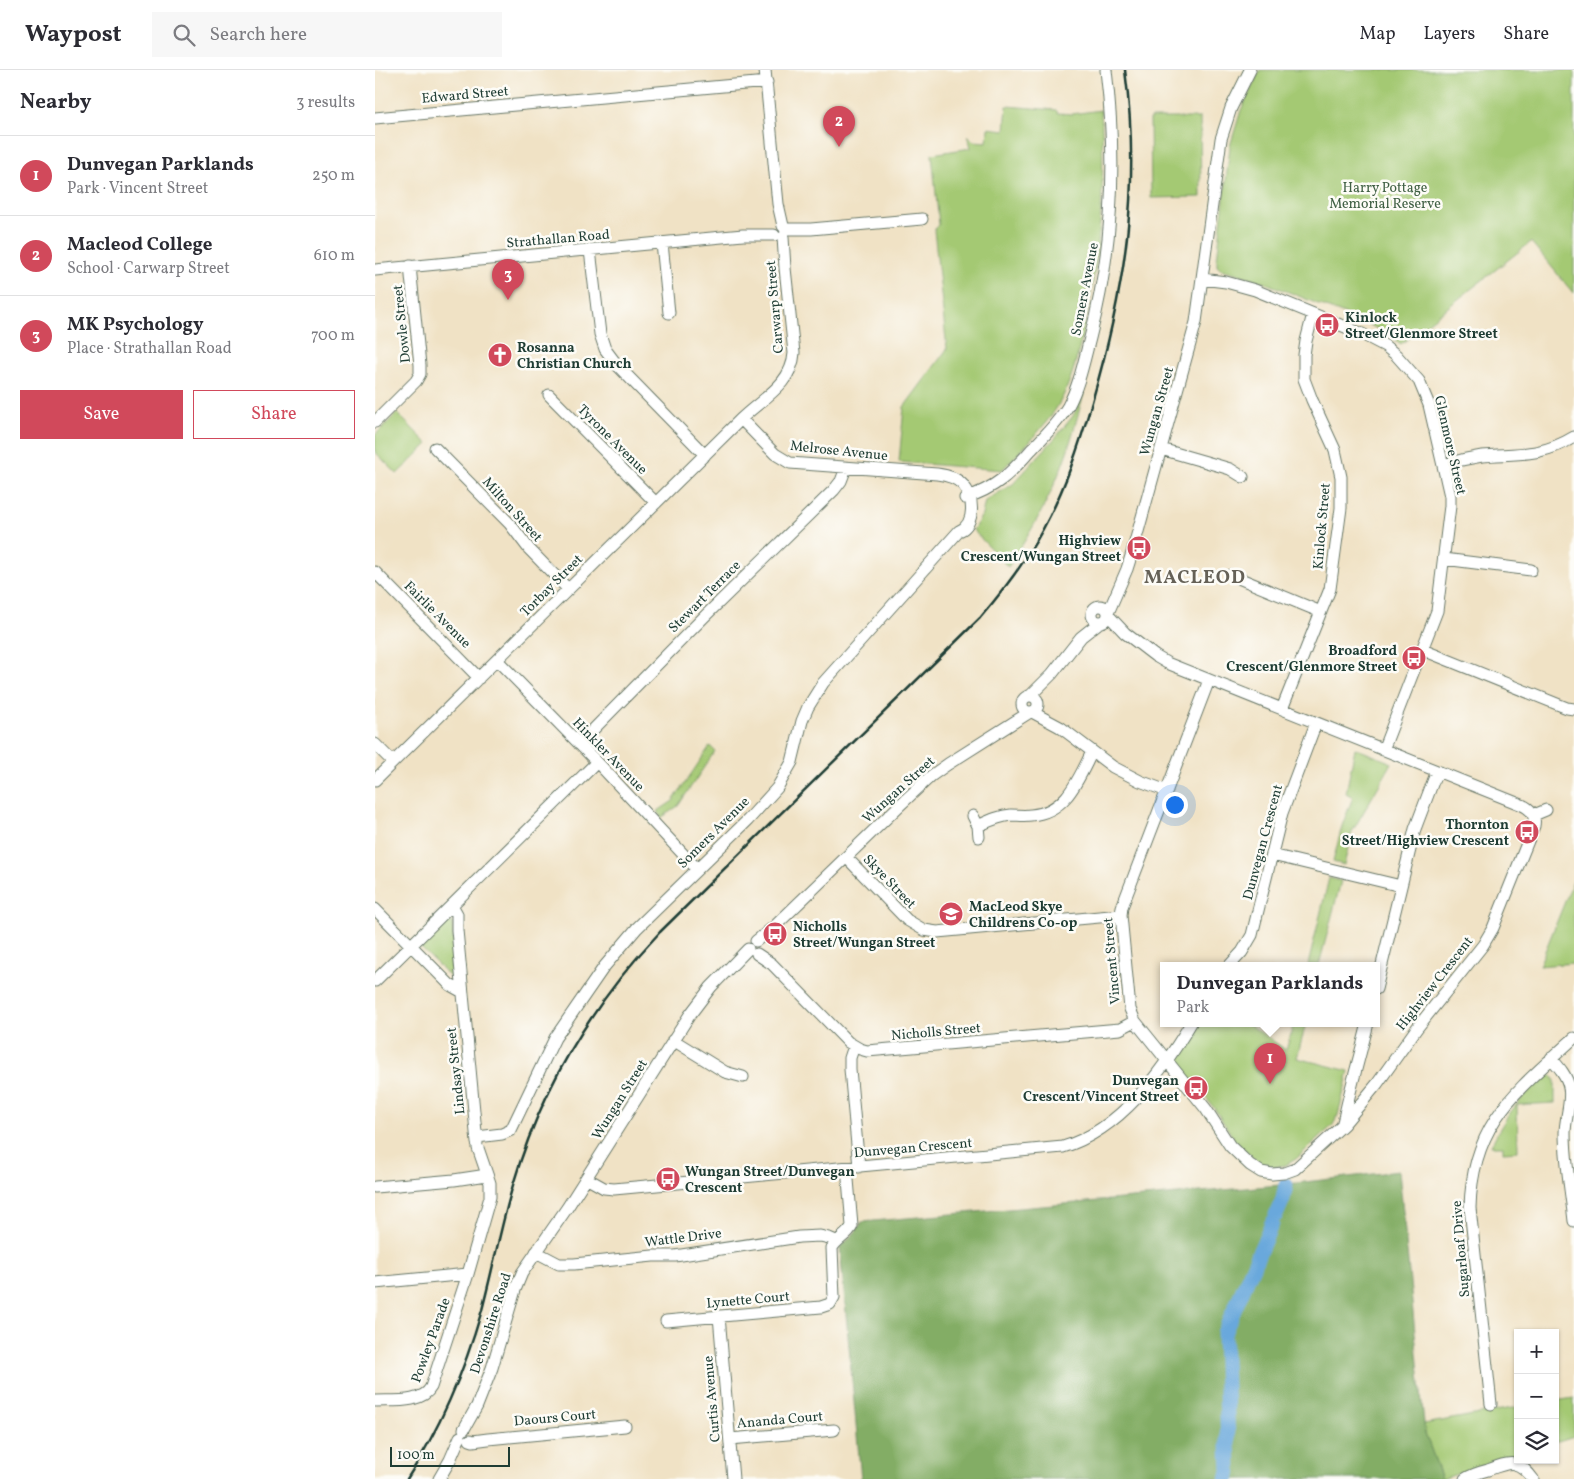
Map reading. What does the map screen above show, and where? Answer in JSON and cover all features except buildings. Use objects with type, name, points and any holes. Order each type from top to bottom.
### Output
[{"type":"street","name":"Somers Avenue","points":[[477,1142],[511,1130],[555,1038],[591,984],[632,933],[748,820],[777,788],[792,762],[802,721],[808,707],[823,683],[959,531],[965,515],[966,494],[997,482],[1013,470],[1056,423],[1067,407],[1077,384],[1088,347],[1106,264],[1111,207],[1112,136],[1106,70]]},
{"type":"street","name":"Wungan Street","points":[[1207,244],[1205,224],[1215,137],[1226,105],[1242,70]]},
{"type":"street","name":"Wungan Street","points":[[536,1252],[586,1178],[698,1002],[732,966],[756,949],[775,926],[931,776],[1007,728],[1032,705],[1052,674],[1102,615],[1121,583],[1129,561],[1196,322],[1221,140],[1231,108],[1250,70]]},
{"type":"street","name":"Edward Street","points":[[375,118],[766,76]]},
{"type":"street","name":"Carwarp Street","points":[[766,76],[780,232],[779,248],[788,349],[787,371]]},
{"type":"street","name":"Strathallan Road","points":[[375,270],[922,219]]},
{"type":"street","points":[[662,243],[669,313]]},
{"type":"street","points":[[590,250],[598,326],[605,349],[617,365],[705,455]]},
{"type":"street","name":"Dowle Street","points":[[375,422],[413,384],[420,374],[410,266]]},
{"type":"street","name":"Glenmore Street","points":[[1203,279],[1241,285],[1375,340],[1396,355],[1413,373],[1422,387],[1429,405],[1447,482],[1450,506],[1444,559],[1437,611],[1383,750]]},
{"type":"street","name":"Kinlock Street","points":[[1282,709],[1330,589],[1341,492],[1341,477],[1335,450],[1304,379],[1305,348],[1313,314]]},
{"type":"street","name":"Torbay Street","points":[[375,780],[745,416],[787,371]]},
{"type":"street","name":"Tyrone Avenue","points":[[549,395],[656,503]]},
{"type":"street","name":"Melrose Avenue","points":[[745,416],[775,454],[784,460],[799,464],[937,474],[950,477],[966,494]]},
{"type":"street","points":[[1443,464],[1481,456],[1533,454],[1553,448],[1574,437]]},
{"type":"street","name":"Milton Street","points":[[435,448],[510,524],[529,549],[568,589]]},
{"type":"street","points":[[1161,449],[1220,466],[1243,477]]},
{"type":"street","name":"Stewart Terrace","points":[[579,744],[704,617],[834,490],[841,481],[845,468]]},
{"type":"street","points":[[1444,559],[1531,570]]},
{"type":"street","name":"Fairlie Avenue","points":[[375,572],[479,678]]},
{"type":"street","points":[[1231,574],[1321,612]]},
{"type":"street","points":[[1102,615],[1161,660],[1527,807],[1534,815],[1546,810]]},
{"type":"street","points":[[1423,650],[1567,708],[1574,709]]},
{"type":"street","name":"Hinkler Avenue","points":[[497,660],[597,762],[697,869]]},
{"type":"street","name":"Vincent Street","points":[[1209,680],[1124,901],[1121,915],[1130,1009],[1135,1021],[1210,1115],[1230,1146],[1250,1165],[1267,1173]]},
{"type":"street","points":[[1032,705],[1092,752],[1123,773],[1167,791]]},
{"type":"street","name":"Dunvegan Crescent","points":[[1233,962],[1242,952],[1252,934],[1286,801],[1317,723]]},
{"type":"street","points":[[375,744],[393,762]]},
{"type":"street","points":[[977,826],[1003,816],[1038,814],[1056,807],[1067,799],[1072,792],[1092,752]]},
{"type":"street","points":[[375,981],[597,762]]},
{"type":"street","points":[[1380,973],[1417,821],[1437,771]]},
{"type":"street","name":"Highview Crescent","points":[[1267,1173],[1284,1173],[1295,1169],[1343,1125],[1487,939],[1534,826],[1534,815]]},
{"type":"street","points":[[1272,855],[1401,886]]},
{"type":"street","name":"Skye Street","points":[[846,857],[907,920],[923,930],[937,932],[1121,915]]},
{"type":"street","points":[[375,908],[454,988],[462,991]]},
{"type":"street","name":"Lindsay Street","points":[[449,908],[457,930],[477,1142],[484,1175],[491,1191],[468,1274]]},
{"type":"street","name":"Nicholls Street","points":[[756,949],[839,1034],[854,1046],[867,1051],[1121,1029],[1135,1021]]},
{"type":"street","name":"Dunvegan Crescent","points":[[586,1178],[604,1188],[614,1189],[1054,1149],[1071,1145],[1114,1120],[1127,1110],[1167,1061],[1188,1027]]},
{"type":"street","points":[[1343,1125],[1352,1081],[1357,1070],[1367,1027]]},
{"type":"street","name":"Sugarloaf Drive","points":[[1491,1404],[1471,1220],[1470,1197],[1473,1173],[1479,1149],[1497,1115],[1516,1091],[1574,1038]]},
{"type":"street","points":[[673,1040],[725,1072],[743,1078]]},
{"type":"street","points":[[854,1046],[850,1058],[850,1069],[859,1167]]},
{"type":"street","points":[[1551,1058],[1564,1074],[1569,1087],[1565,1142],[1574,1221]]},
{"type":"street","points":[[1357,1070],[1358,1085],[1368,1094]]},
{"type":"street","points":[[1348,1098],[1360,1104]]},
{"type":"street","points":[[836,1241],[850,1230],[852,1226],[847,1168]]},
{"type":"street","points":[[375,1187],[454,1180],[484,1175]]},
{"type":"street","name":"Wattle Drive","points":[[536,1252],[559,1264],[573,1264],[653,1256],[675,1256],[799,1237],[820,1236],[836,1241]]},
{"type":"street","name":"Lynette Court","points":[[666,1321],[821,1307],[831,1302],[834,1291],[831,1252],[836,1241]]},
{"type":"street","name":"Devonshire Road","points":[[439,1479],[468,1436],[499,1348],[515,1290],[522,1273],[536,1252]]},
{"type":"street","points":[[375,1283],[468,1274]]},
{"type":"street","name":"Powley Parade","points":[[375,1401],[419,1397],[429,1390],[468,1274]]},
{"type":"street","name":"Curtis Avenue","points":[[719,1316],[733,1479]]},
{"type":"street","name":"Daours Court","points":[[468,1436],[488,1438],[625,1426]]},
{"type":"street","name":"Ananda Court","points":[[730,1439],[834,1430]]},
{"type":"street","points":[[1465,1479],[1498,1466],[1512,1463],[1525,1469],[1533,1479]]},
{"type":"green space","name":"Harry Pottage Memorial Reserve","points":[[1260,70],[1574,70],[1574,294],[1531,242],[1401,344],[1382,331],[1351,316],[1258,280],[1220,269],[1217,266],[1217,260],[1230,146],[1241,110]]},
{"type":"green space","points":[[1007,106],[1056,110],[1058,113],[1072,114],[1101,110],[1103,165],[1098,247],[1090,301],[1073,370],[1068,386],[1052,414],[1002,470],[899,462],[904,407],[947,349],[934,230],[939,225],[932,154],[971,148],[968,135],[973,141],[987,142],[988,128],[1005,130]]},
{"type":"green space","points":[[1150,118],[1200,118],[1201,197],[1151,198]]},
{"type":"green space","points":[[1084,393],[1068,449],[1056,480],[1026,539],[1008,567],[973,530],[982,515],[985,501],[1013,484],[1073,416]]},
{"type":"green space","points":[[397,413],[428,444],[397,474],[375,452],[375,435]]},
{"type":"green space","points":[[710,746],[715,751],[678,806],[661,818],[658,811],[673,801]]},
{"type":"green space","points":[[1355,748],[1392,763],[1352,832],[1344,865],[1333,862],[1342,826],[1353,797],[1346,793]]},
{"type":"green space","points":[[1329,878],[1341,881],[1320,962],[1309,962]]},
{"type":"green space","points":[[1574,879],[1574,963],[1539,966]]},
{"type":"green space","points":[[446,918],[452,922],[456,975],[451,978],[421,948],[421,943]]},
{"type":"green space","points":[[1199,1027],[1253,1027],[1286,1050],[1293,1027],[1305,1027],[1297,1058],[1349,1071],[1338,1115],[1333,1125],[1296,1159],[1286,1165],[1274,1167],[1264,1165],[1254,1159],[1236,1142],[1214,1108],[1181,1066],[1181,1057]]},
{"type":"green space","points":[[1552,1075],[1555,1079],[1555,1103],[1517,1105],[1518,1151],[1503,1152],[1503,1146],[1491,1146],[1508,1115],[1516,1105],[1533,1087]]},
{"type":"green space","points":[[1399,1171],[1425,1433],[1442,1479],[861,1479],[840,1248],[862,1222],[1279,1185]]},
{"type":"green space","points":[[1574,1398],[1574,1436],[1559,1441],[1559,1419],[1559,1400]]},
{"type":"green space","points":[[1514,1408],[1514,1455],[1442,1479],[1425,1433],[1424,1424]]},
{"type":"waterway","points":[[1276,1215],[1283,1199],[1286,1185]]},
{"type":"waterway","points":[[1227,1479],[1229,1471],[1224,1333],[1272,1223]]},
{"type":"railway","points":[[407,1479],[431,1439],[451,1397],[468,1354],[482,1310],[513,1185],[538,1115],[571,1050],[591,1018],[612,988],[660,932],[980,618],[1022,564],[1051,514],[1071,467],[1092,402],[1104,360],[1121,278],[1127,238],[1131,156],[1130,114],[1125,70]]},
{"type":"place","name":"Macleod College","points":[[839,147]]},
{"type":"place","name":"MK Psychology","points":[[508,300]]},
{"type":"place","name":"Kinlock Street/Glenmore Street","points":[[1327,325]]},
{"type":"place","name":"Rosanna Christian Church","points":[[500,355]]},
{"type":"place","name":"Highview Crescent/Wungan Street","points":[[1139,548]]},
{"type":"place","name":"Broadford Crescent/Glenmore Street","points":[[1414,658]]},
{"type":"place","name":"Thornton Street/Highview Crescent","points":[[1527,832]]},
{"type":"place","name":"MacLeod Skye Childrens Co-op","points":[[951,914]]},
{"type":"place","name":"Nicholls Street/Wungan Street","points":[[775,934]]},
{"type":"place","name":"Dunvegan Parklands","points":[[1270,1084]]},
{"type":"place","name":"Dunvegan Crescent/Vincent Street","points":[[1196,1088]]},
{"type":"place","name":"Wungan Street/Dunvegan Crescent","points":[[668,1179]]},
{"type":"district","name":"MACLEOD","points":[[1195,576]]}]
